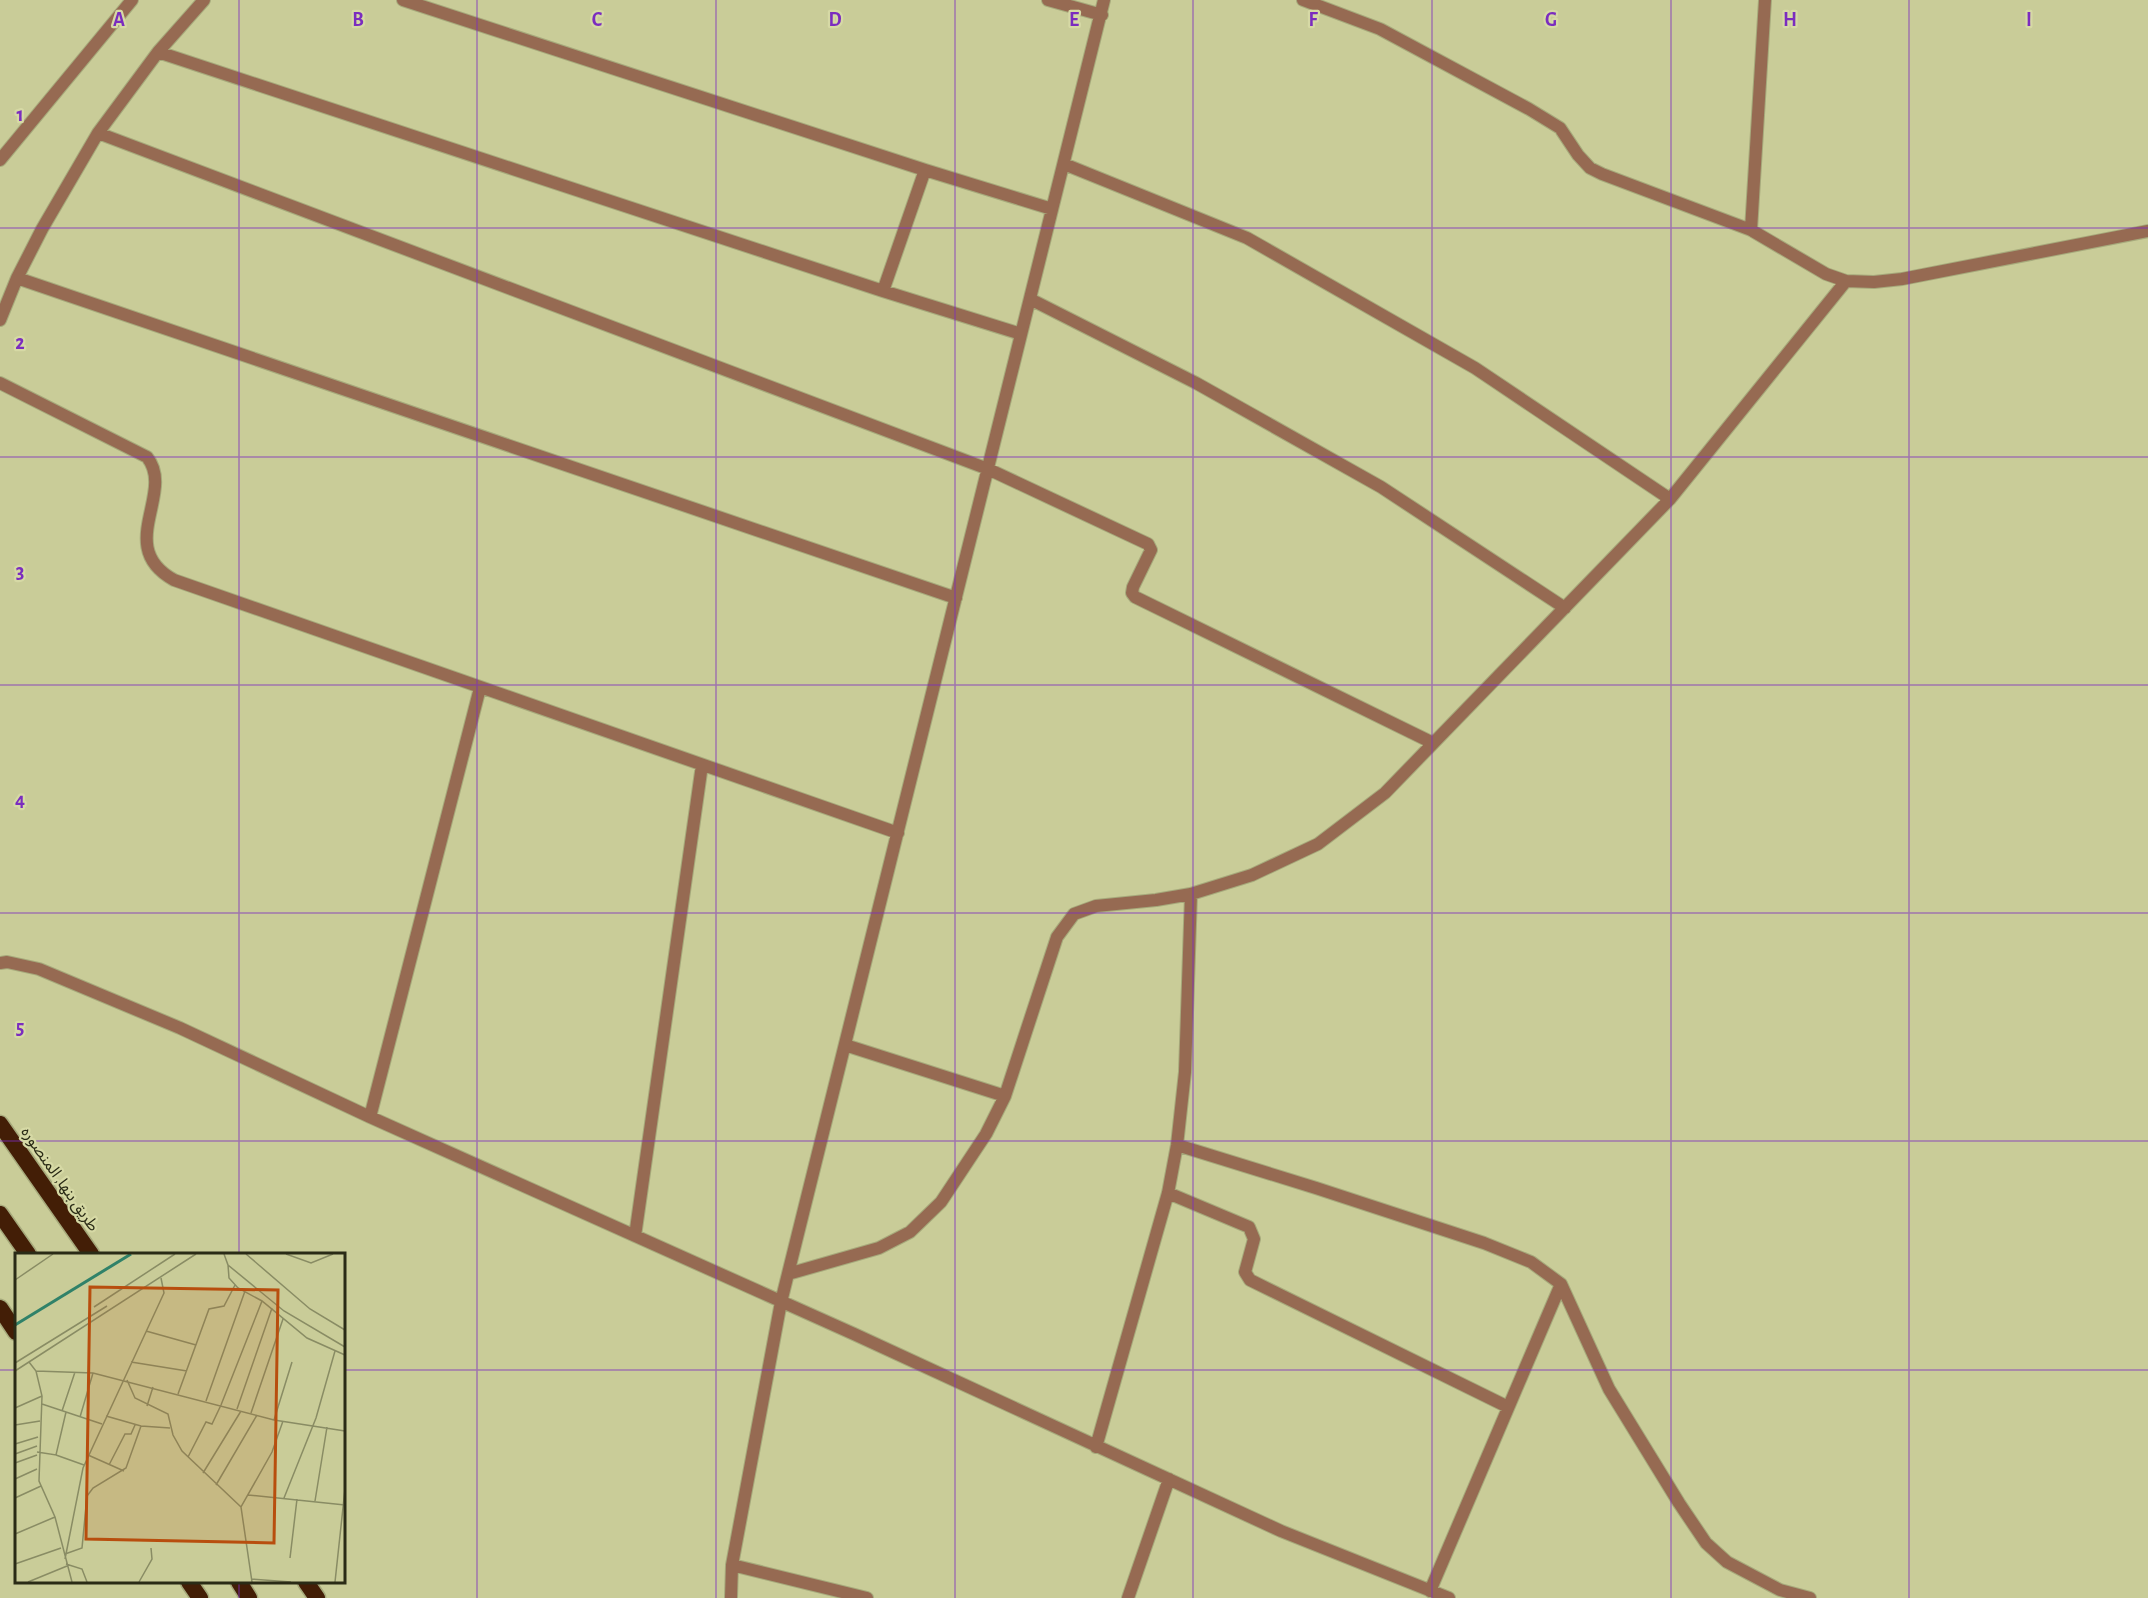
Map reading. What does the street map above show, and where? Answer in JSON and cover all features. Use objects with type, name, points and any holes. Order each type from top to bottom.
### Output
[{"type":"highway","name":"طريق بنها, المنصوره","points":[[0,1124],[90,1253]]},
{"type":"highway","points":[[0,1214],[27,1253]]},
{"type":"highway","points":[[0,1308],[15,1330]]},
{"type":"highway","points":[[190,1583],[201,1598]]},
{"type":"highway","points":[[240,1583],[249,1598]]},
{"type":"highway","points":[[307,1583],[317,1598]]},
{"type":"street","points":[[0,160],[132,0]]},
{"type":"street","points":[[0,320],[17,278],[69,180],[98,133],[158,52],[204,0]]},
{"type":"street","points":[[403,0],[925,170],[1052,209]]},
{"type":"street","points":[[1048,0],[1102,15]]},
{"type":"street","points":[[731,1598],[732,1565],[781,1302],[1104,0]]},
{"type":"street","points":[[1303,0],[1380,29],[1529,109],[1560,128],[1590,168],[1751,230],[1826,274],[1846,281],[1874,282],[1902,279],[2148,231]]},
{"type":"street","points":[[1751,230],[1765,0]]},
{"type":"street","points":[[158,52],[883,291],[1021,334]]},
{"type":"street","points":[[98,133],[988,470],[1148,544],[1151,550],[1133,587],[1132,593],[1135,597],[1433,743]]},
{"type":"street","points":[[1064,164],[1247,238],[1475,368],[1670,499]]},
{"type":"street","points":[[883,291],[925,170]]},
{"type":"street","points":[[17,278],[956,598]]},
{"type":"street","points":[[788,1274],[879,1248],[910,1232],[941,1202],[986,1134],[1005,1096],[1057,937],[1074,914],[1096,906],[1191,894],[1252,875],[1318,844],[1385,793],[1670,499],[1846,281]]},
{"type":"street","points":[[1030,299],[1196,383],[1381,487],[1565,608]]},
{"type":"street","points":[[0,383],[147,457],[152,464],[154,480],[147,537],[148,551],[154,564],[163,574],[185,584],[480,688],[898,833]]},
{"type":"street","points":[[370,1117],[480,688]]},
{"type":"street","points":[[635,1236],[702,765]]},
{"type":"street","points":[[1096,1447],[1168,1193],[1177,1145],[1185,1072],[1191,894]]},
{"type":"street","points":[[0,963],[7,962],[39,969],[180,1028],[370,1117],[1281,1531],[1449,1598]]},
{"type":"street","points":[[845,1045],[1005,1096]]},
{"type":"street","points":[[1177,1145],[1484,1243],[1531,1262],[1561,1284],[1610,1389],[1706,1543],[1727,1562],[1780,1590],[1810,1598]]},
{"type":"street","points":[[1168,1193],[1249,1227],[1254,1239],[1245,1272],[1250,1280],[1508,1407]]},
{"type":"street","points":[[1430,1591],[1561,1284]]},
{"type":"street","points":[[1128,1598],[1169,1479]]},
{"type":"street","points":[[732,1565],[867,1598]]}]
